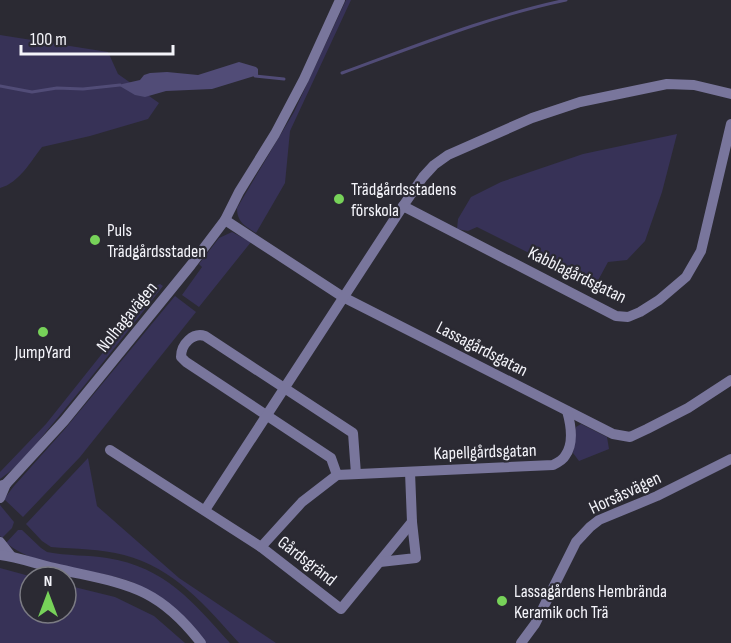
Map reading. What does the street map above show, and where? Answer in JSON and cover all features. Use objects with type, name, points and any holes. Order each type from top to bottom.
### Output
[{"type":"street","name":"Nolhagavägen","points":[[0,498],[4,493],[3,485],[64,421],[225,220],[304,79],[340,0]]},
{"type":"street","points":[[205,510],[403,206],[434,165],[447,155],[531,118],[580,102],[667,84],[694,85],[731,94]]},
{"type":"street","name":"Kabblagårdsgatan","points":[[403,206],[616,316],[628,317],[659,300],[686,277],[701,251],[731,124]]},
{"type":"street","name":"Lassagårdsgatan","points":[[225,220],[344,297],[613,434],[630,436],[688,408],[731,380]]},
{"type":"street","points":[[110,450],[261,547],[302,502],[337,475],[331,458],[181,357],[181,351],[192,336],[198,333],[353,433],[356,474]]},
{"type":"street","name":"Kapellgårdsgatan","points":[[337,475],[553,465],[565,457],[569,445],[571,425],[567,411]]},
{"type":"street","name":"Horsåsvägen","points":[[521,643],[535,624],[576,542],[590,527],[599,520],[657,496],[731,459]]},
{"type":"street","points":[[380,562],[416,558],[410,472]]},
{"type":"street","name":"Gårdsgränd","points":[[261,547],[341,609],[412,522]]},
{"type":"street","points":[[0,542],[6,556],[28,563],[131,585],[172,610],[185,622],[201,643]]},
{"type":"shaded area","points":[[346,0],[351,0],[290,131],[285,183],[256,233],[240,220],[237,208],[294,112]]},
{"type":"shaded area","points":[[0,35],[108,52],[118,74],[159,103],[148,119],[42,147],[19,177],[0,188]]},
{"type":"shaded area","points":[[239,62],[256,67],[258,75],[212,89],[166,91],[145,97],[135,95],[118,85],[140,80],[144,75],[150,73],[198,75]]},
{"type":"shaded area","points":[[677,134],[662,192],[645,241],[627,260],[608,262],[595,286],[477,227],[468,231],[457,229],[458,219],[471,197],[501,182],[583,154]]},
{"type":"shaded area","points":[[232,232],[251,242],[199,307],[182,295],[202,267],[199,264],[219,238]]},
{"type":"shaded area","points":[[160,284],[163,286],[25,458],[0,479],[0,472],[46,424],[156,286]]},
{"type":"shaded area","points":[[175,296],[196,312],[80,457],[23,517],[4,499]]},
{"type":"shaded area","points":[[581,424],[607,437],[609,449],[579,461],[573,453],[576,427]]},
{"type":"shaded area","points":[[88,458],[97,506],[179,578],[276,643],[239,643],[188,590],[174,579],[142,561],[106,552],[51,547],[42,541],[26,524]]},
{"type":"shaded area","points":[[0,505],[14,522],[12,528],[2,538],[0,536]]},
{"type":"shaded area","points":[[18,530],[22,530],[47,552],[107,558],[145,569],[162,578],[190,600],[230,643],[206,643],[148,591],[126,580],[78,569],[78,565],[48,563],[19,552],[6,543]]},
{"type":"shaded area","points":[[0,568],[18,573],[18,625],[78,625],[78,588],[115,597],[154,616],[185,643],[0,643]]},
{"type":"waterway","points":[[342,73],[481,23],[566,0]]},
{"type":"waterway","points":[[255,76],[284,79]]},
{"type":"waterway","points":[[0,86],[32,92],[57,88],[83,89],[120,85]]},
{"type":"place","name":"Trädgårdsstadens förskola","points":[[339,199]]},
{"type":"place","name":"Puls Trädgårdsstaden","points":[[95,240]]},
{"type":"place","name":"JumpYard","points":[[43,332]]},
{"type":"place","name":"Lassagårdens Hembrända Keramik och Trä","points":[[502,601]]}]
